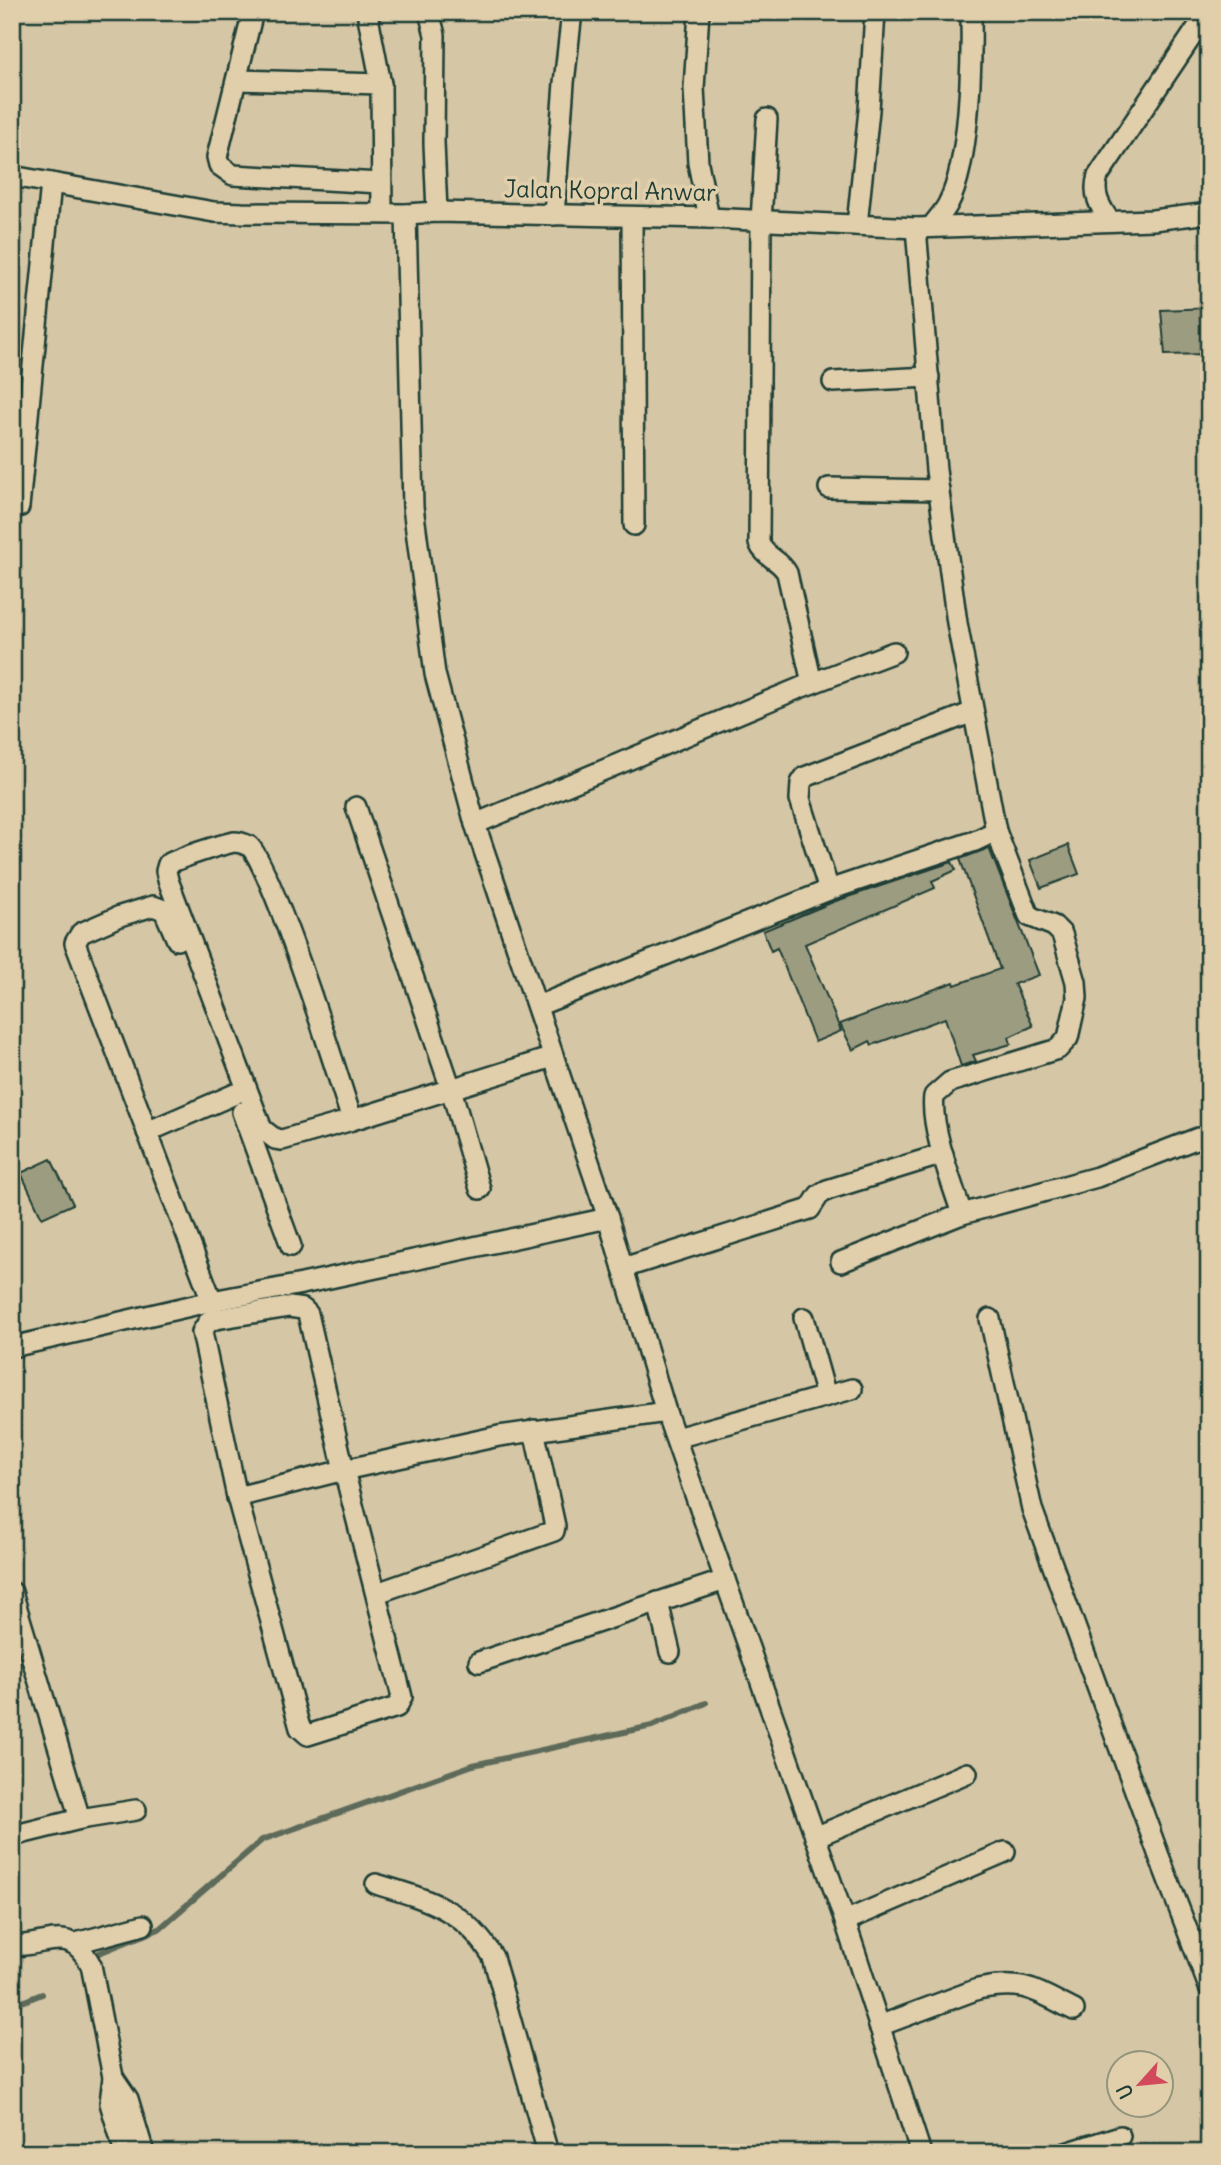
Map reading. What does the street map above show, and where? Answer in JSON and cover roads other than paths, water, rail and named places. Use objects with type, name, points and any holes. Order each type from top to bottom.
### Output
[{"type":"street","points":[[253,12],[217,157],[219,164],[233,175],[381,183]]},
{"type":"street","points":[[367,12],[381,85],[382,213]]},
{"type":"street","points":[[429,12],[435,35],[434,143],[438,212]]},
{"type":"street","points":[[554,215],[572,12]]},
{"type":"street","points":[[699,12],[694,88],[698,163],[709,218]]},
{"type":"street","points":[[857,225],[869,110],[875,12]]},
{"type":"street","points":[[962,1214],[943,1154],[933,1106],[934,1096],[950,1082],[1058,1049],[1068,1038],[1077,998],[1076,982],[1062,934],[1054,926],[1029,916],[996,831],[972,712],[939,490],[929,377],[924,227],[948,203],[962,162],[971,12]]},
{"type":"street","points":[[1110,221],[1098,201],[1098,176],[1208,12]]},
{"type":"street","points":[[237,80],[381,85]]},
{"type":"street","points":[[767,119],[761,221],[760,543],[764,553],[782,564],[787,573],[812,683]]},
{"type":"street","name":"Jalan Kopral Anwar","points":[[12,176],[214,212],[438,212],[709,218],[924,227],[1153,220],[1209,214]]},
{"type":"street","points":[[19,507],[51,183]]},
{"type":"street","points":[[406,214],[413,507],[435,674],[475,824],[608,1218],[666,1412],[845,1921],[921,2153]]},
{"type":"street","points":[[632,217],[634,525]]},
{"type":"street","points":[[833,382],[929,377]]},
{"type":"street","points":[[829,488],[939,490]]},
{"type":"street","points":[[475,824],[812,683],[894,652]]},
{"type":"street","points":[[829,890],[800,799],[801,783],[805,777],[972,712]]},
{"type":"street","points":[[356,807],[451,1089],[480,1189]]},
{"type":"street","points":[[537,1006],[829,890],[975,841],[996,831]]},
{"type":"street","points":[[352,1120],[308,987],[264,870],[253,850],[248,845],[235,842],[168,864],[168,880],[262,1129],[275,1139],[282,1140],[352,1120],[553,1057]]},
{"type":"street","points":[[212,1301],[75,943],[81,933],[153,906],[164,910],[290,1246]]},
{"type":"street","points":[[147,1132],[235,1094]]},
{"type":"street","points":[[841,1262],[962,1214],[1097,1177],[1198,1138]]},
{"type":"street","points":[[623,1268],[810,1209],[819,1195],[827,1190],[943,1154]]},
{"type":"street","points":[[12,1347],[212,1301],[608,1218]]},
{"type":"street","points":[[289,1307],[303,1309],[308,1314],[344,1470],[402,1697],[397,1707],[308,1735],[300,1728],[237,1497],[202,1332],[209,1321],[289,1307]]},
{"type":"street","points":[[804,1318],[826,1396]]},
{"type":"street","points":[[990,1320],[1032,1510],[1158,1856],[1209,1987]]},
{"type":"street","points":[[676,1438],[852,1389]]},
{"type":"street","points":[[237,1497],[499,1436],[666,1412]]},
{"type":"street","points":[[377,1593],[554,1531],[534,1430]]},
{"type":"street","points":[[479,1662],[725,1580]]},
{"type":"street","points":[[12,1592],[80,1819]]},
{"type":"street","points":[[658,1602],[670,1652]]},
{"type":"street","points":[[815,1837],[967,1773]]},
{"type":"street","points":[[12,1836],[80,1819],[136,1810]]},
{"type":"street","points":[[845,1921],[1005,1852]]},
{"type":"street","points":[[376,1884],[432,1902],[462,1919],[481,1936],[493,1956],[548,2153]]},
{"type":"street","points":[[76,1944],[143,1925]]},
{"type":"street","points":[[12,1947],[66,1939],[76,1944],[91,1965],[113,2077],[110,2103],[125,2153]]},
{"type":"street","points":[[879,2026],[978,1989],[993,1986],[1027,1987],[1074,2010]]},
{"type":"street","points":[[113,2077],[128,2099],[144,2153]]},
{"type":"street","points":[[1066,2153],[1120,2136]]},
{"type":"waterway","points":[[99,1953],[159,1929],[262,1840],[473,1765],[652,1726],[706,1703]]},
{"type":"waterway","points":[[12,2006],[42,1994]]}]
